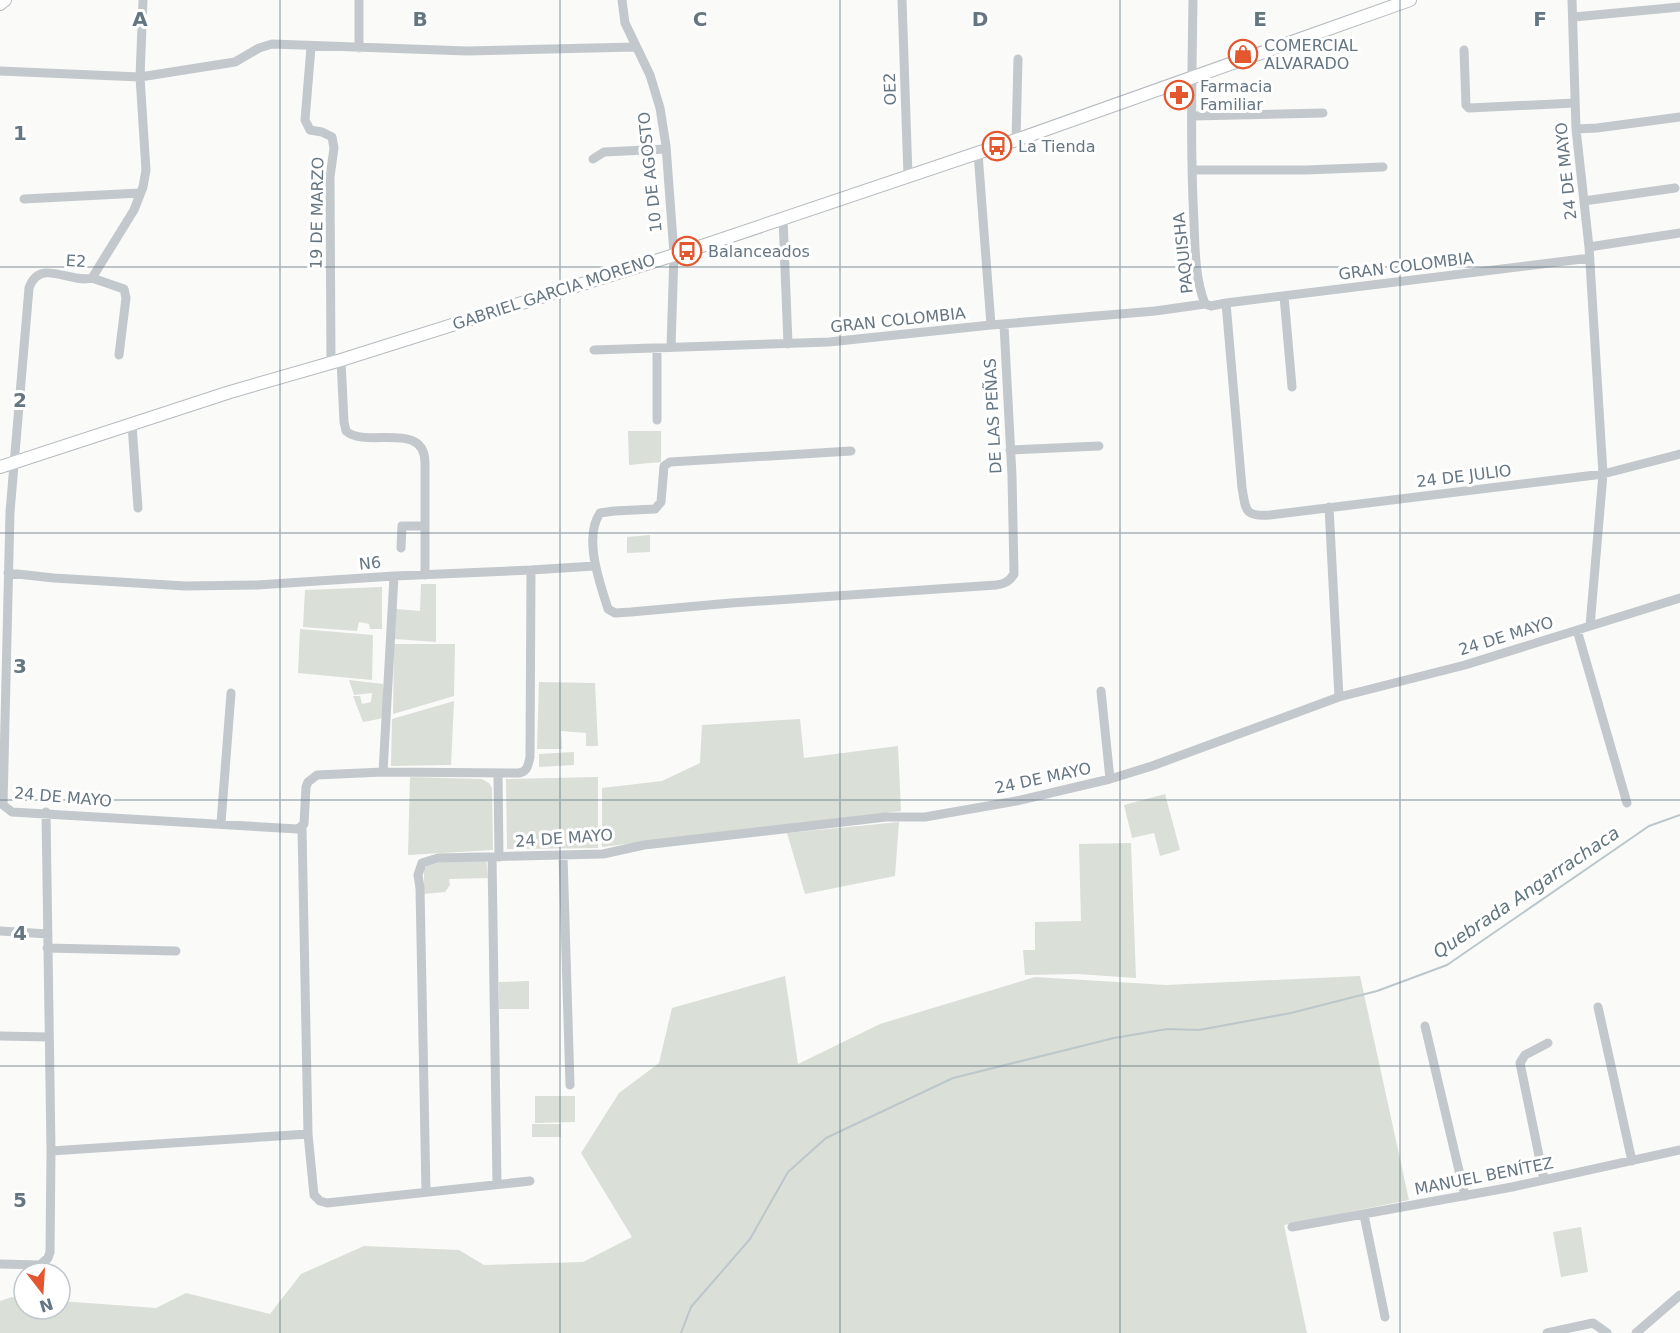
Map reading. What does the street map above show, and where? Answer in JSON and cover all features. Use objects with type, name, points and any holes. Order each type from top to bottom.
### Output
[{"type":"street","points":[[0,4],[5,0]]},
{"type":"street","name":"E2","points":[[13,463],[29,288],[32,280],[36,275],[44,273],[92,278],[134,210],[140,193],[146,170],[140,77],[143,0]]},
{"type":"street","points":[[359,0],[359,48]]},
{"type":"street","name":"10 DE AGOSTO","points":[[622,0],[625,22],[650,75],[660,108],[666,149],[674,254],[671,347]]},
{"type":"street","name":"OE2","points":[[902,0],[908,176]]},
{"type":"street","name":"PAQUISHA","points":[[1193,0],[1192,170],[1196,256],[1201,295],[1205,304],[1210,306],[1226,303]]},
{"type":"street","name":"GABRIEL GARCIA MORENO","points":[[0,467],[783,218],[1016,140],[1410,0]]},
{"type":"street","name":"24 DE MAYO","points":[[1572,0],[1576,129],[1590,258],[1603,474],[1590,626]]},
{"type":"street","points":[[1574,17],[1680,8]]},
{"type":"street","points":[[0,71],[140,77],[235,63],[259,48],[272,45],[467,51],[635,47]]},
{"type":"street","name":"19 DE MARZO","points":[[311,47],[305,120],[310,130],[332,137],[334,148],[330,177],[336,361],[346,432],[354,437],[401,437],[413,441],[423,450],[425,456],[425,575]]},
{"type":"street","points":[[1464,50],[1466,105],[1469,108],[1575,103]]},
{"type":"street","points":[[1016,140],[1018,59]]},
{"type":"street","points":[[1192,116],[1323,113]]},
{"type":"street","points":[[1576,129],[1680,117]]},
{"type":"street","points":[[593,159],[604,153],[666,149]]},
{"type":"street","points":[[978,153],[991,325]]},
{"type":"street","points":[[1192,170],[1383,167]]},
{"type":"street","points":[[1584,201],[1675,188]]},
{"type":"street","points":[[24,199],[140,193]]},
{"type":"street","points":[[783,218],[788,344]]},
{"type":"street","points":[[1589,247],[1680,233]]},
{"type":"street","name":"GRAN COLOMBIA","points":[[1226,303],[1590,258]]},
{"type":"street","points":[[92,278],[124,289],[126,298],[119,355]]},
{"type":"street","points":[[1284,296],[1292,387]]},
{"type":"street","name":"24 DE JULIO","points":[[1226,303],[1242,488],[1246,507],[1253,516],[1603,474],[1680,454]]},
{"type":"street","name":"GRAN COLOMBIA","points":[[594,350],[829,342],[1155,311],[1205,304]]},
{"type":"street","name":"DE LAS PEÑAS","points":[[851,451],[670,462],[664,466],[662,471],[661,502],[656,509],[600,513],[596,520],[593,539],[595,566],[608,609],[615,613],[1005,584],[1014,574],[1004,325]]},
{"type":"street","points":[[657,348],[657,420]]},
{"type":"street","points":[[132,425],[138,508]]},
{"type":"street","points":[[1010,450],[1099,446]]},
{"type":"street","name":"24 DE MAYO","points":[[13,463],[8,573],[4,587],[7,696],[2,802],[5,808],[12,812],[46,812],[302,828]]},
{"type":"street","points":[[1329,507],[1340,697]]},
{"type":"street","points":[[401,548],[402,526],[425,526]]},
{"type":"street","name":"N6","points":[[8,573],[185,586],[256,585],[595,566]]},
{"type":"street","points":[[530,1181],[327,1203],[320,1201],[314,1195],[308,1134],[302,828],[306,787],[312,778],[317,776],[383,772],[498,774],[524,771],[530,757],[531,570]]},
{"type":"street","points":[[383,772],[394,576]]},
{"type":"street","name":"24 DE MAYO","points":[[426,1192],[418,876],[422,862],[432,859],[603,854],[644,845],[886,817],[925,817],[1016,801],[1110,779],[1152,766],[1340,697],[1465,665],[1680,598]]},
{"type":"street","points":[[1576,630],[1627,803]]},
{"type":"street","points":[[1101,690],[1110,779]]},
{"type":"street","points":[[221,824],[231,693]]},
{"type":"street","points":[[497,1184],[491,857],[498,774]]},
{"type":"street","points":[[0,1264],[40,1266],[48,1258],[51,1151],[46,812]]},
{"type":"street","points":[[563,856],[570,1085]]},
{"type":"street","points":[[0,932],[48,934]]},
{"type":"street","points":[[47,948],[176,951]]},
{"type":"street","points":[[1598,1007],[1632,1161]]},
{"type":"street","points":[[1425,1026],[1466,1196]]},
{"type":"street","points":[[0,1036],[49,1037]]},
{"type":"street","points":[[1544,1180],[1520,1063],[1525,1055],[1548,1042]]},
{"type":"street","points":[[51,1151],[308,1134]]},
{"type":"street","name":"MANUEL BENÍTEZ","points":[[1292,1227],[1466,1196],[1680,1150]]},
{"type":"street","points":[[1364,1215],[1385,1317]]},
{"type":"street","points":[[1636,1333],[1680,1295]]},
{"type":"street","points":[[1546,1333],[1593,1323],[1601,1326],[1607,1333]]},
{"type":"shaded area","points":[[628,431],[661,431],[661,462],[629,465]]},
{"type":"shaded area","points":[[650,535],[650,552],[627,553],[627,537]]},
{"type":"shaded area","points":[[421,584],[436,584],[436,642],[395,639],[396,609],[420,611]]},
{"type":"shaded area","points":[[382,587],[382,629],[370,629],[369,624],[359,622],[357,631],[303,627],[305,590]]},
{"type":"shaded area","points":[[300,629],[373,635],[372,680],[298,673]]},
{"type":"shaded area","points":[[394,644],[455,644],[454,696],[393,714]]},
{"type":"shaded area","points":[[349,680],[383,684],[384,718],[363,722],[353,696],[360,696],[362,704],[371,702],[372,693],[354,695]]},
{"type":"shaded area","points":[[539,682],[595,683],[598,746],[586,746],[586,733],[561,731],[562,749],[537,749]]},
{"type":"shaded area","points":[[454,701],[451,765],[391,766],[392,719]]},
{"type":"shaded area","points":[[800,719],[804,758],[898,746],[901,811],[602,847],[602,788],[662,781],[700,763],[702,725]]},
{"type":"shaded area","points":[[574,752],[574,765],[539,767],[539,754]]},
{"type":"shaded area","points":[[410,777],[482,779],[489,783],[492,788],[493,850],[408,855]]},
{"type":"shaded area","points":[[598,777],[598,848],[507,849],[506,779]]},
{"type":"shaded area","points":[[1165,794],[1180,850],[1160,856],[1154,833],[1132,838],[1124,805]]},
{"type":"shaded area","points":[[899,822],[895,876],[805,894],[787,833]]},
{"type":"shaded area","points":[[1131,843],[1136,978],[1077,974],[1025,975],[1023,950],[1035,950],[1035,922],[1081,921],[1079,844]]},
{"type":"shaded area","points":[[486,860],[488,878],[449,879],[450,885],[445,892],[424,894],[424,867],[441,862]]},
{"type":"shaded area","points":[[785,976],[798,1064],[880,1024],[1035,977],[1166,985],[1360,976],[1409,1200],[1284,1225],[1307,1333],[0,1333],[0,1301],[12,1297],[12,1321],[72,1321],[72,1302],[156,1308],[186,1293],[270,1314],[301,1274],[364,1246],[459,1250],[484,1265],[583,1262],[632,1237],[581,1153],[619,1093],[659,1063],[672,1008]]},
{"type":"shaded area","points":[[529,981],[529,1009],[499,1009],[499,982]]},
{"type":"shaded area","points":[[535,1096],[575,1096],[575,1122],[535,1123]]},
{"type":"shaded area","points":[[532,1124],[561,1124],[561,1137],[532,1137]]},
{"type":"shaded area","points":[[1581,1227],[1588,1272],[1561,1277],[1553,1232]]},
{"type":"waterway","name":"Quebrada Angarrachaca","points":[[681,1333],[691,1307],[750,1239],[788,1172],[826,1138],[953,1078],[1114,1038],[1167,1029],[1199,1030],[1291,1013],[1377,991],[1447,965],[1649,826],[1680,815]]},
{"type":"place","name":"COMERCIAL ALVARADO","points":[[1243,54]]},
{"type":"place","name":"Farmacia Familiar","points":[[1179,95]]},
{"type":"place","name":"La Tienda","points":[[997,146]]},
{"type":"place","name":"Balanceados","points":[[687,251]]}]
